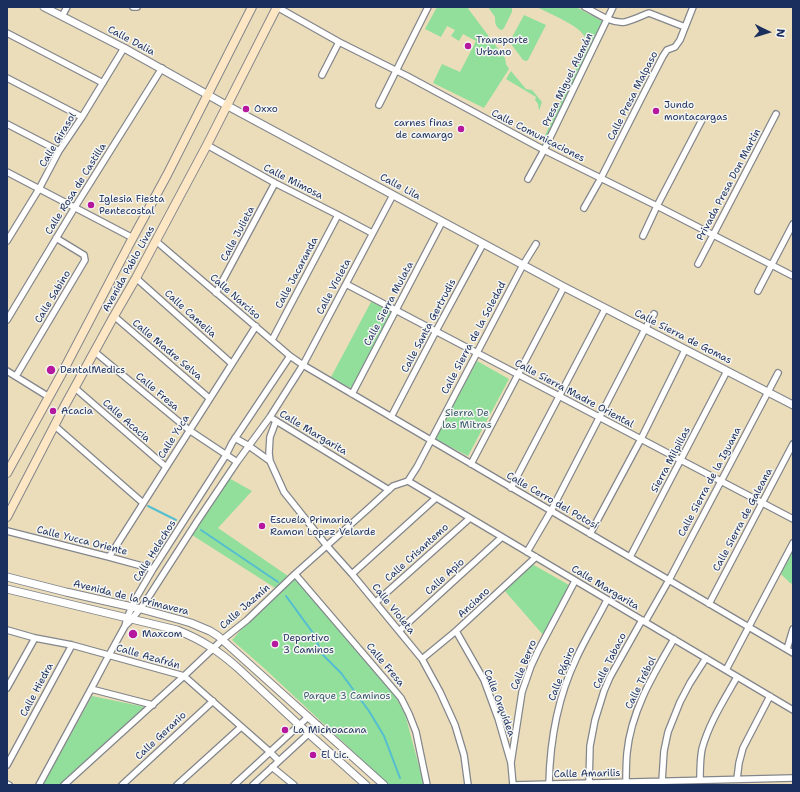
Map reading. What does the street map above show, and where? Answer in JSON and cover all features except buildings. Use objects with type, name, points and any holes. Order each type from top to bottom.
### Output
[{"type":"main road","name":"Avenida Pablo Livas","points":[[7,473],[167,175],[252,7]]},
{"type":"main road","name":"Avenida Pablo Livas","points":[[7,518],[75,388],[207,145],[277,7]]},
{"type":"street","name":"Calle Dalia","points":[[44,7],[162,68],[226,105]]},
{"type":"street","points":[[62,16],[67,7]]},
{"type":"street","name":"Calle Comunicaciones","points":[[277,7],[339,42],[544,150],[793,276]]},
{"type":"street","points":[[379,105],[428,7]]},
{"type":"street","points":[[585,7],[608,19],[618,22],[627,22],[649,13],[652,7]]},
{"type":"street","name":"Presa Miguel Alemán","points":[[528,179],[544,150],[613,7]]},
{"type":"street","name":"Calle Presa Malpaso","points":[[584,208],[601,178],[663,56],[667,50],[675,47],[680,40],[693,7]]},
{"type":"street","points":[[649,13],[685,27]]},
{"type":"street","points":[[7,33],[104,82]]},
{"type":"street","points":[[322,75],[339,42]]},
{"type":"street","name":"Calle Girasol","points":[[7,241],[60,151],[124,48]]},
{"type":"street","name":"Calle Rosa de Castilla","points":[[7,320],[75,207],[162,68]]},
{"type":"street","points":[[7,78],[82,117]]},
{"type":"street","name":"Calle Lila","points":[[226,105],[564,287]]},
{"type":"street","name":"Privada Presa Don Martín","points":[[698,264],[712,234],[776,114]]},
{"type":"street","points":[[643,236],[702,118]]},
{"type":"street","points":[[7,124],[60,151]]},
{"type":"street","name":"Calle Mimosa","points":[[207,145],[372,234]]},
{"type":"street","points":[[7,172],[133,238]]},
{"type":"street","name":"Calle Julieta","points":[[216,293],[275,183]]},
{"type":"street","name":"Calle Violeta","points":[[130,619],[141,609],[191,530],[237,462],[270,417],[303,365],[393,195]]},
{"type":"street","name":"Calle Jacaranda","points":[[272,340],[338,215]]},
{"type":"street","name":"Calle Sierra Mulata","points":[[352,394],[442,222]]},
{"type":"street","points":[[758,291],[793,224]]},
{"type":"street","name":"Calle Sabino","points":[[16,376],[85,260],[84,255],[56,238]]},
{"type":"street","name":"Calle Narciso","points":[[156,241],[290,356],[303,365]]},
{"type":"street","name":"Calle Santa Gertrudis","points":[[391,417],[483,244]]},
{"type":"street","name":"Calle Sierra de la Soledad","points":[[431,440],[523,265],[536,244]]},
{"type":"street","name":"Calle Camelia","points":[[136,278],[231,363]]},
{"type":"street","name":"Calle Sierra Madre Oriental","points":[[346,284],[793,520]]},
{"type":"street","points":[[471,464],[564,287]]},
{"type":"street","name":"Calle Sierra de Gomas","points":[[564,287],[793,405]]},
{"type":"street","points":[[511,488],[605,309]]},
{"type":"street","points":[[527,552],[551,511],[654,314]]},
{"type":"street","name":"Calle Madre Selva","points":[[114,316],[209,398]]},
{"type":"street","name":"Calle Yuca","points":[[109,557],[231,363],[256,326]]},
{"type":"street","points":[[590,534],[641,439],[685,350]]},
{"type":"street","name":"Calle Fresa","points":[[95,352],[189,430],[237,462]]},
{"type":"street","name":"Calle Helechos","points":[[39,785],[130,619],[132,607],[153,569],[226,455],[235,438],[290,356]]},
{"type":"street","name":"Calle Cerro del Potosí","points":[[303,365],[793,652]]},
{"type":"street","points":[[7,371],[49,397]]},
{"type":"street","name":"Sierra Milpillas","points":[[630,557],[727,371]]},
{"type":"street","name":"Calle Sierra de la Iguana","points":[[669,580],[778,373]]},
{"type":"street","name":"Calle Acacia","points":[[75,388],[166,467]]},
{"type":"street","name":"Calle Margarita","points":[[270,417],[389,490]]},
{"type":"street","name":"Calle Violeta","points":[[276,421],[270,437],[269,453],[270,461],[284,492],[327,546],[376,602],[422,659],[440,692],[455,725],[464,755],[468,785]]},
{"type":"street","points":[[55,426],[143,503]]},
{"type":"street","points":[[235,438],[270,461]]},
{"type":"street","points":[[408,481],[431,440]]},
{"type":"street","name":"Calle Sierra de Galeana","points":[[710,604],[793,444]]},
{"type":"street","name":"Calle Margarita","points":[[408,481],[793,710]]},
{"type":"street","name":"Calle Jazmín","points":[[64,785],[393,486],[408,481]]},
{"type":"street","points":[[352,574],[436,498]]},
{"type":"street","name":"Calle Crisantemo","points":[[376,602],[470,518]]},
{"type":"street","name":"Calle Yucca Oriente","points":[[7,531],[153,569]]},
{"type":"street","name":"Calle Apio","points":[[399,630],[502,537]]},
{"type":"street","points":[[726,670],[793,543]]},
{"type":"street","name":"Anciano","points":[[422,659],[456,631],[536,557]]},
{"type":"street","name":"Calle Fresa","points":[[295,574],[384,678],[404,704],[416,732],[427,785]]},
{"type":"street","name":"Avenida de la Primavera","points":[[7,577],[141,609],[191,623],[210,631],[222,640],[384,785]]},
{"type":"street","name":"Calle Tabaco","points":[[589,783],[590,746],[595,720],[604,691],[610,677],[669,580]]},
{"type":"street","name":"Calle Berro","points":[[511,763],[522,692],[531,666],[575,581]]},
{"type":"street","name":"Avenida de la Primavera","points":[[7,589],[177,630],[214,648],[366,785]]},
{"type":"street","name":"Calle Pápiro","points":[[549,784],[552,743],[562,694],[575,660],[607,600]]},
{"type":"street","points":[[787,649],[793,629]]},
{"type":"street","name":"Calle Azafrán","points":[[7,630],[35,638],[72,645],[184,676],[279,761]]},
{"type":"street","name":"Calle Orquídea","points":[[456,631],[484,680],[498,718],[511,763],[513,785]]},
{"type":"street","points":[[7,688],[35,638]]},
{"type":"street","name":"Calle Trébol","points":[[626,784],[627,754],[636,715],[653,675],[674,640]]},
{"type":"street","name":"Calle Hiedra","points":[[7,766],[72,645]]},
{"type":"street","points":[[662,781],[664,751],[668,732],[680,702],[706,658]]},
{"type":"street","points":[[700,780],[702,751],[711,725],[722,702],[737,677]]},
{"type":"street","points":[[91,689],[152,705]]},
{"type":"street","points":[[737,779],[743,748],[770,696]]},
{"type":"street","name":"Calle Geranio","points":[[122,785],[213,701]]},
{"type":"street","points":[[234,785],[308,717]]},
{"type":"street","points":[[253,785],[318,725]]},
{"type":"street","points":[[177,785],[241,727]]},
{"type":"street","points":[[272,767],[294,785]]},
{"type":"street","name":"Calle Amarilis","points":[[513,785],[589,783],[626,784],[662,781],[793,778]]},
{"type":"green space","points":[[437,7],[467,7],[505,58],[509,69],[484,108],[433,83],[442,64],[460,72],[476,41],[463,34],[459,41],[451,36],[455,30],[447,26],[441,37],[425,29]]},
{"type":"green space","points":[[488,7],[512,7],[512,12],[502,30],[497,26],[495,17]]},
{"type":"green space","points":[[537,7],[576,7],[604,22],[545,143],[542,142],[585,48],[586,42],[584,36],[577,28]]},
{"type":"green space","points":[[524,15],[546,25],[528,60],[526,61],[523,60],[510,41]]},
{"type":"green space","points":[[511,71],[526,89],[532,90],[542,102],[539,111],[538,104],[535,100],[536,97],[506,79]]},
{"type":"green space","points":[[371,302],[392,311],[351,388],[330,379]]},
{"type":"green space","name":"Sierra De las Mitras","points":[[477,361],[509,379],[468,456],[435,439]]},
{"type":"green space","name":"Parque 3 Caminos","points":[[227,477],[252,491],[218,528],[291,578],[282,589],[296,578],[396,697],[405,714],[424,785],[389,785],[232,640],[280,591],[192,535]]},
{"type":"green space","points":[[793,546],[793,584],[781,574]]},
{"type":"green space","points":[[532,564],[569,585],[561,605],[544,636],[504,590]]},
{"type":"green space","points":[[92,696],[145,707],[60,785],[43,785]]},
{"type":"waterway","points":[[148,506],[176,520]]},
{"type":"waterway","points":[[201,530],[278,582]]},
{"type":"waterway","points":[[286,596],[313,633],[322,654],[341,673],[369,711],[384,736],[400,778]]},
{"type":"place","name":"Transporte Urbano","points":[[468,46]]},
{"type":"place","name":"Oxxo","points":[[246,109]]},
{"type":"place","name":"Jundo montacargas","points":[[656,111]]},
{"type":"place","name":"carnes finas de camargo","points":[[461,129]]},
{"type":"place","name":"Iglesia Fiesta Pentecostal","points":[[91,205]]},
{"type":"place","name":"DentalMedics","points":[[51,370]]},
{"type":"place","name":"Acacia","points":[[53,411]]},
{"type":"place","name":"Escuela Primaria, Ramon Lopez Velarde","points":[[262,526]]},
{"type":"place","name":"Maxcom","points":[[133,634]]},
{"type":"place","name":"Deportivo 3 Caminos","points":[[275,644]]},
{"type":"place","name":"La Michoacana","points":[[285,730]]},
{"type":"place","name":"El Lic.","points":[[313,755]]}]
